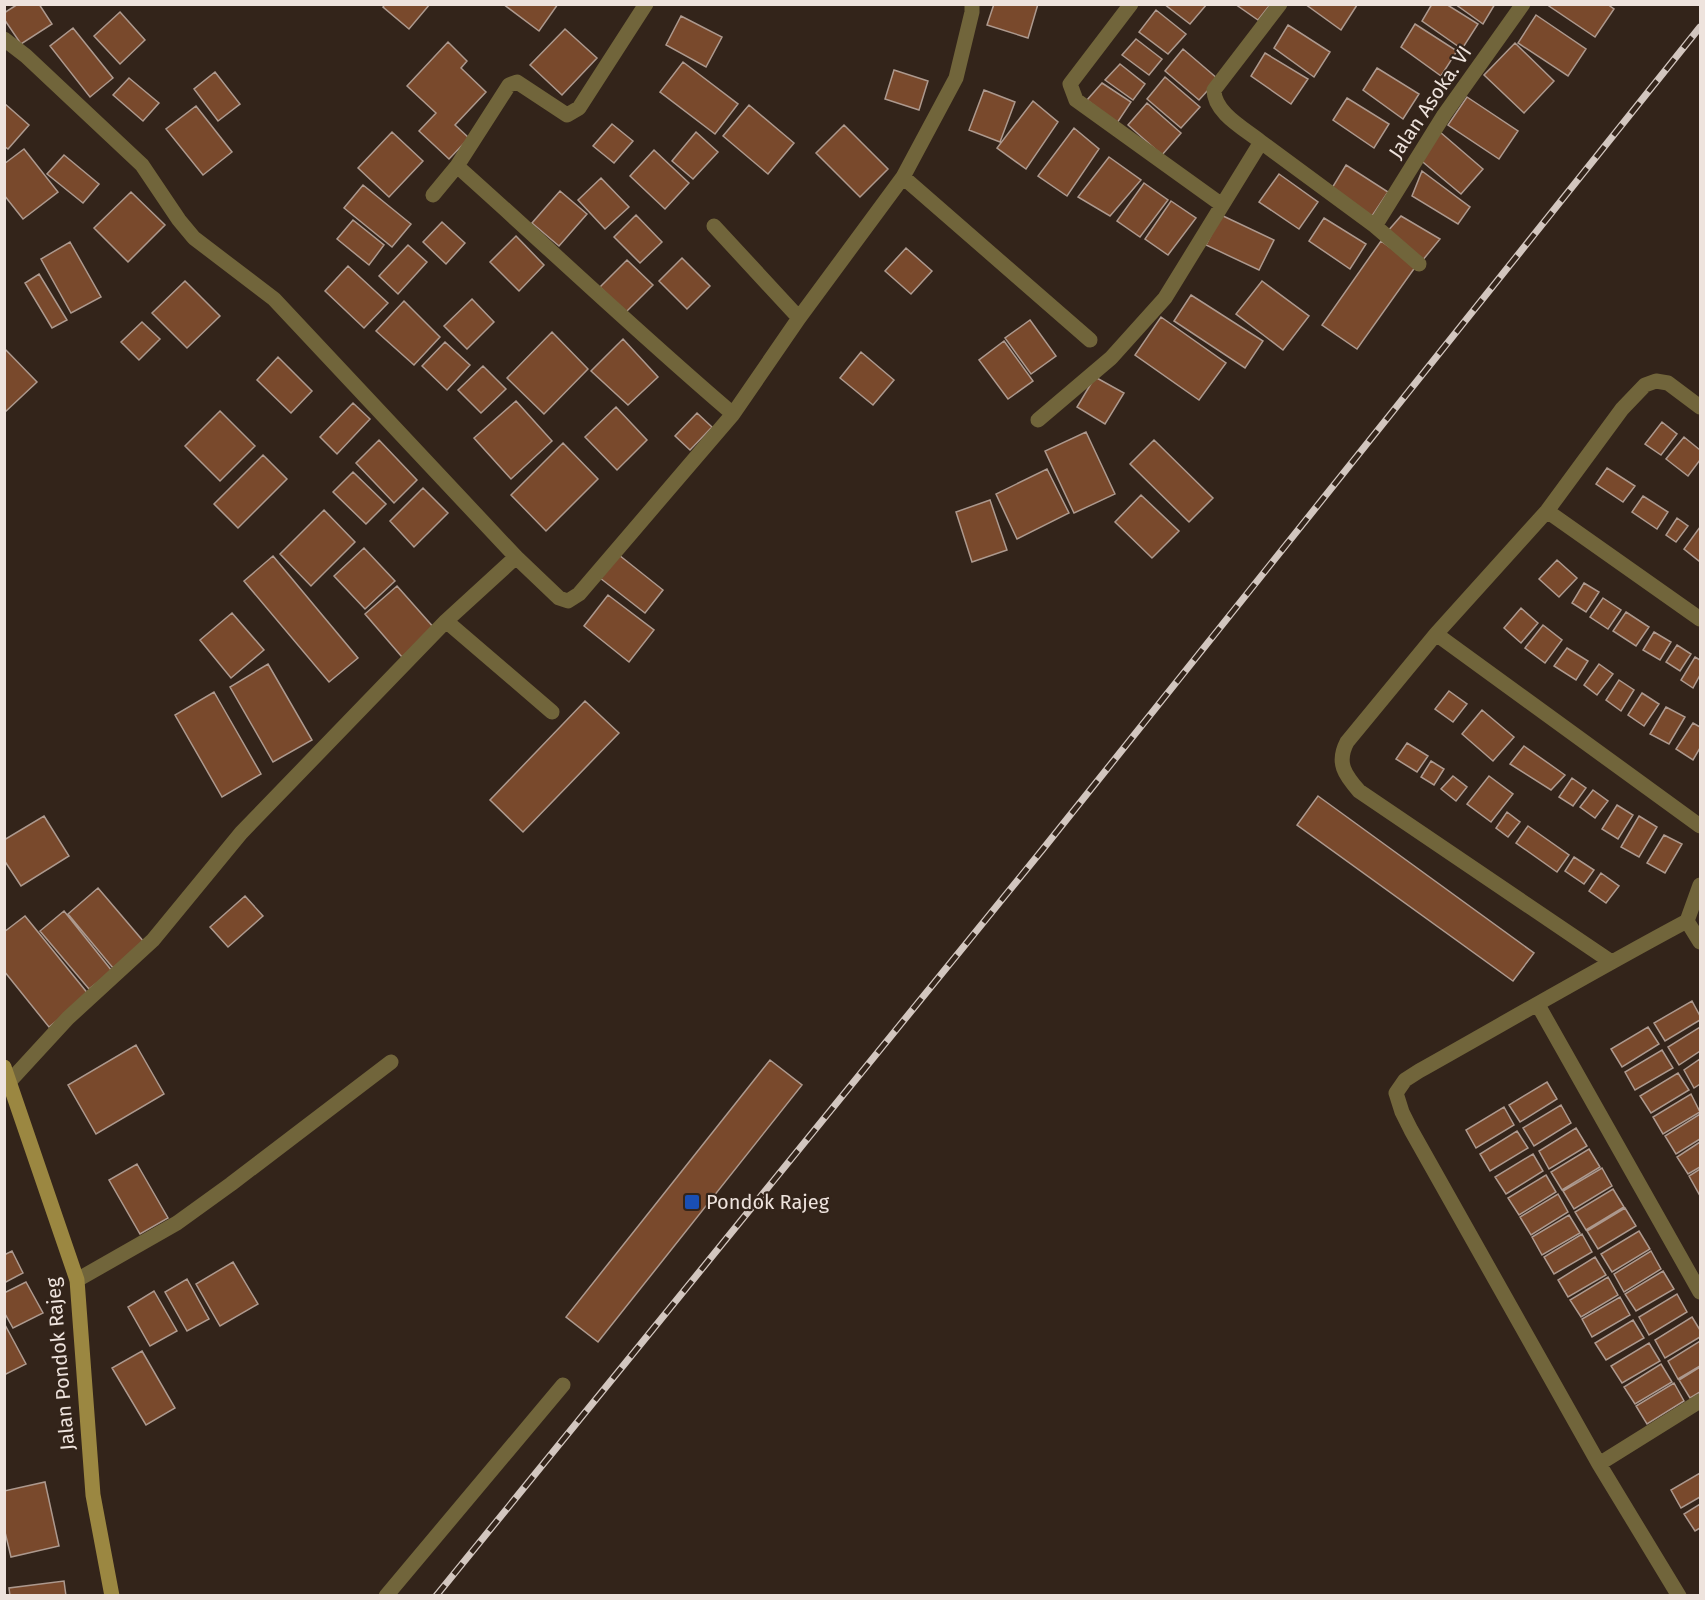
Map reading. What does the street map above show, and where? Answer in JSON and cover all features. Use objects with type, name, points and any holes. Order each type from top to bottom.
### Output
[{"type":"main road","name":"Jalan Pondok Rajeg","points":[[4,1067],[76,1280],[93,1495],[112,1596]]},
{"type":"street","points":[[433,195],[457,166],[509,85],[517,82],[567,115],[579,108],[646,4]]},
{"type":"street","points":[[4,39],[26,56],[142,165],[194,238],[274,299],[516,557],[559,598],[568,601],[579,594],[733,414],[799,318],[903,177],[957,78],[972,4]]},
{"type":"street","points":[[1131,4],[1070,84],[1076,100],[1222,205]]},
{"type":"street","points":[[1280,4],[1214,90],[1214,99],[1223,111],[1261,142],[1375,226],[1419,264]]},
{"type":"street","name":"Jalan Asoka. VI","points":[[1375,226],[1444,115],[1523,4]]},
{"type":"street","points":[[1038,420],[1111,358],[1165,298],[1261,142]]},
{"type":"street","points":[[457,166],[733,414]]},
{"type":"street","points":[[903,177],[1090,340]]},
{"type":"street","points":[[714,226],[799,318]]},
{"type":"street","points":[[1610,961],[1359,791],[1348,778],[1341,754],[1347,742],[1436,634],[1546,511],[1622,409],[1645,385],[1656,381],[1668,383],[1701,407]]},
{"type":"street","points":[[1546,511],[1701,619]]},
{"type":"street","points":[[10,1082],[68,1018],[153,940],[241,833],[446,621],[516,557]]},
{"type":"street","points":[[446,621],[552,712]]},
{"type":"street","points":[[1436,634],[1701,826]]},
{"type":"street","points":[[1679,1596],[1599,1464],[1411,1130],[1396,1093],[1406,1080],[1419,1071],[1538,1005],[1610,961],[1687,921],[1701,885]]},
{"type":"street","points":[[1687,921],[1701,942]]},
{"type":"street","points":[[1538,1005],[1701,1292]]},
{"type":"street","points":[[76,1280],[177,1223],[392,1062]]},
{"type":"street","points":[[387,1596],[563,1384]]},
{"type":"street","points":[[1599,1464],[1701,1401]]},
{"type":"building","points":[[18,4],[39,4],[52,24],[21,44],[4,19],[4,13]]},
{"type":"building","points":[[385,4],[430,4],[409,29],[383,7]]},
{"type":"building","points":[[503,4],[558,4],[539,31]]},
{"type":"building","points":[[994,4],[1038,4],[1028,38],[987,25]]},
{"type":"building","points":[[1164,4],[1207,4],[1190,24]]},
{"type":"building","points":[[1235,4],[1267,4],[1269,6],[1258,20]]},
{"type":"building","points":[[1305,4],[1356,4],[1357,5],[1341,30]]},
{"type":"building","points":[[1432,4],[1446,4],[1478,24],[1462,49],[1422,21]]},
{"type":"building","points":[[1455,4],[1495,4],[1483,24]]},
{"type":"building","points":[[1546,4],[1607,4],[1614,9],[1595,37]]},
{"type":"building","points":[[1156,10],[1186,34],[1168,54],[1139,32]]},
{"type":"building","points":[[120,12],[145,40],[120,64],[94,36]]},
{"type":"building","points":[[1536,15],[1586,49],[1568,76],[1518,43]]},
{"type":"building","points":[[681,16],[722,37],[706,67],[666,45]]},
{"type":"building","points":[[1415,24],[1457,51],[1441,76],[1401,47]]},
{"type":"building","points":[[1288,25],[1330,52],[1314,77],[1274,48]]},
{"type":"building","points":[[73,28],[113,78],[90,97],[50,46]]},
{"type":"building","points":[[565,29],[597,58],[562,95],[530,65]]},
{"type":"building","points":[[1136,39],[1162,59],[1149,75],[1122,55]]},
{"type":"building","points":[[448,42],[467,61],[461,68],[486,92],[455,125],[469,138],[449,159],[419,131],[436,113],[407,86]]},
{"type":"building","points":[[1515,43],[1554,81],[1524,113],[1484,75]]},
{"type":"building","points":[[1183,49],[1218,79],[1199,100],[1165,71]]},
{"type":"building","points":[[1265,53],[1308,79],[1291,104],[1251,76]]},
{"type":"building","points":[[683,62],[738,104],[715,134],[660,92]]},
{"type":"building","points":[[1120,64],[1145,84],[1133,100],[1105,80]]},
{"type":"building","points":[[1377,68],[1419,94],[1403,119],[1363,90]]},
{"type":"building","points":[[894,70],[928,81],[919,110],[885,99]]},
{"type":"building","points":[[215,72],[240,104],[218,121],[194,89]]},
{"type":"building","points":[[1165,77],[1200,107],[1181,128],[1147,99]]},
{"type":"building","points":[[129,78],[159,103],[143,121],[113,95]]},
{"type":"building","points":[[1102,83],[1131,102],[1117,123],[1087,100]]},
{"type":"building","points":[[984,90],[1015,102],[1000,142],[969,130]]},
{"type":"building","points":[[1467,97],[1518,131],[1499,159],[1448,125]]},
{"type":"building","points":[[1347,98],[1389,124],[1374,148],[1333,120]]},
{"type":"building","points":[[1033,101],[1058,122],[1026,169],[997,148]]},
{"type":"building","points":[[4,103],[29,125],[8,149],[4,146]]},
{"type":"building","points":[[1147,103],[1181,133],[1162,155],[1128,125]]},
{"type":"building","points":[[749,105],[794,143],[768,174],[723,136]]},
{"type":"building","points":[[196,106],[232,152],[203,175],[166,129]]},
{"type":"building","points":[[612,124],[633,141],[614,163],[593,146]]},
{"type":"building","points":[[844,125],[888,169],[860,197],[816,153]]},
{"type":"building","points":[[1074,128],[1099,149],[1067,196],[1038,176]]},
{"type":"building","points":[[392,132],[423,161],[389,197],[358,168]]},
{"type":"building","points":[[696,132],[718,152],[693,179],[672,161]]},
{"type":"building","points":[[1440,132],[1483,169],[1461,194],[1418,158]]},
{"type":"building","points":[[24,149],[58,192],[23,219],[4,195],[4,164]]},
{"type":"building","points":[[654,150],[689,183],[665,209],[630,176]]},
{"type":"building","points":[[64,155],[99,184],[83,203],[47,174]]},
{"type":"building","points":[[1109,157],[1141,180],[1110,216],[1078,197]]},
{"type":"building","points":[[1346,165],[1388,192],[1372,216],[1332,188]]},
{"type":"building","points":[[1422,171],[1470,207],[1458,224],[1412,196]]},
{"type":"building","points":[[1279,174],[1318,202],[1299,229],[1259,202]]},
{"type":"building","points":[[601,178],[629,207],[605,229],[578,200]]},
{"type":"building","points":[[1144,183],[1168,200],[1140,237],[1117,221]]},
{"type":"building","points":[[363,185],[411,224],[392,247],[344,208]]},
{"type":"building","points":[[560,191],[587,214],[559,246],[532,223]]},
{"type":"building","points":[[131,192],[165,225],[128,262],[94,228]]},
{"type":"building","points":[[1171,201],[1196,218],[1168,255],[1145,239]]},
{"type":"building","points":[[636,215],[662,242],[640,263],[614,237]]},
{"type":"building","points":[[1221,215],[1274,240],[1259,270],[1206,245]]},
{"type":"building","points":[[1401,216],[1440,239],[1422,261],[1387,232]]},
{"type":"building","points":[[1324,218],[1366,244],[1350,269],[1309,241]]},
{"type":"building","points":[[353,220],[384,245],[369,265],[337,239]]},
{"type":"building","points":[[442,222],[465,243],[446,264],[423,242]]},
{"type":"building","points":[[516,236],[544,265],[519,291],[490,262]]},
{"type":"building","points":[[1381,241],[1416,266],[1357,349],[1322,325]]},
{"type":"building","points":[[70,242],[101,297],[71,313],[41,259]]},
{"type":"building","points":[[408,245],[427,262],[398,294],[379,276]]},
{"type":"building","points":[[906,248],[932,271],[911,294],[885,271]]},
{"type":"building","points":[[682,258],[710,286],[687,309],[659,281]]},
{"type":"building","points":[[627,260],[653,285],[625,313],[600,287]]},
{"type":"building","points":[[348,266],[388,303],[364,328],[325,291]]},
{"type":"building","points":[[39,274],[67,320],[52,328],[25,283]]},
{"type":"building","points":[[185,281],[220,316],[187,348],[152,313]]},
{"type":"building","points":[[1262,281],[1309,316],[1283,350],[1236,314]]},
{"type":"building","points":[[1191,295],[1263,341],[1245,368],[1174,321]]},
{"type":"building","points":[[472,299],[494,322],[467,349],[444,326]]},
{"type":"building","points":[[404,301],[440,337],[414,365],[376,331]]},
{"type":"building","points":[[1161,317],[1226,363],[1199,400],[1135,355]]},
{"type":"building","points":[[1030,320],[1056,356],[1031,374],[1005,338]]},
{"type":"building","points":[[142,322],[160,339],[139,360],[121,342]]},
{"type":"building","points":[[552,332],[588,369],[544,414],[507,378]]},
{"type":"building","points":[[623,339],[658,377],[628,405],[591,371]]},
{"type":"building","points":[[1004,341],[1033,381],[1008,399],[979,360]]},
{"type":"building","points":[[445,342],[470,365],[447,390],[422,366]]},
{"type":"building","points":[[4,348],[37,382],[4,413]]},
{"type":"building","points":[[861,352],[894,380],[873,405],[840,378]]},
{"type":"building","points":[[278,357],[312,391],[291,413],[257,380]]},
{"type":"building","points":[[483,366],[506,389],[481,413],[458,390]]},
{"type":"building","points":[[1095,377],[1124,393],[1105,424],[1077,407]]},
{"type":"building","points":[[516,401],[552,441],[511,479],[474,438]]},
{"type":"building","points":[[353,403],[370,419],[337,454],[320,437]]},
{"type":"building","points":[[616,407],[647,440],[617,470],[585,437]]},
{"type":"building","points":[[220,411],[255,446],[220,481],[185,446]]},
{"type":"building","points":[[697,413],[712,427],[690,450],[675,436]]},
{"type":"building","points":[[1662,422],[1677,434],[1661,455],[1645,444]]},
{"type":"building","points":[[1086,432],[1115,494],[1074,513],[1045,451]]},
{"type":"building","points":[[1684,437],[1700,450],[1700,460],[1688,476],[1666,459]]},
{"type":"building","points":[[379,440],[417,480],[394,503],[356,463]]},
{"type":"building","points":[[1154,440],[1213,498],[1189,522],[1130,464]]},
{"type":"building","points":[[563,443],[598,479],[546,531],[511,495]]},
{"type":"building","points":[[263,455],[287,479],[238,528],[214,504]]},
{"type":"building","points":[[1607,468],[1635,486],[1623,502],[1596,484]]},
{"type":"building","points":[[1047,469],[1069,513],[1017,539],[996,494]]},
{"type":"building","points":[[353,472],[386,504],[366,524],[333,492]]},
{"type":"building","points":[[423,488],[448,513],[414,547],[390,521]]},
{"type":"building","points":[[1141,495],[1179,531],[1152,558],[1115,522]]},
{"type":"building","points":[[1643,496],[1668,512],[1657,529],[1632,512]]},
{"type":"building","points":[[990,500],[1007,550],[972,562],[956,512]]},
{"type":"building","points":[[324,510],[355,542],[311,586],[280,554]]},
{"type":"building","points":[[1677,518],[1688,526],[1676,542],[1666,535]]},
{"type":"building","points":[[1700,527],[1700,559],[1699,561],[1684,549]]},
{"type":"building","points":[[364,548],[395,581],[365,609],[334,576]]},
{"type":"building","points":[[619,555],[663,590],[645,613],[600,578]]},
{"type":"building","points":[[273,556],[358,658],[329,682],[244,581]]},
{"type":"building","points":[[1557,560],[1577,578],[1559,597],[1539,579]]},
{"type":"building","points":[[1584,583],[1599,592],[1586,612],[1572,603]]},
{"type":"building","points":[[397,586],[435,629],[402,657],[365,614]]},
{"type":"building","points":[[608,595],[654,630],[629,662],[584,626]]},
{"type":"building","points":[[1603,598],[1621,610],[1608,629],[1590,617]]},
{"type":"building","points":[[1521,608],[1538,623],[1521,643],[1504,628]]},
{"type":"building","points":[[1626,612],[1649,627],[1636,646],[1613,631]]},
{"type":"building","points":[[232,613],[264,650],[231,678],[200,640]]},
{"type":"building","points":[[1543,625],[1562,640],[1545,663],[1525,648]]},
{"type":"building","points":[[1654,632],[1671,642],[1660,660],[1643,650]]},
{"type":"building","points":[[1677,645],[1691,654],[1680,671],[1666,662]]},
{"type":"building","points":[[1567,648],[1588,661],[1576,680],[1554,666]]},
{"type":"building","points":[[1695,657],[1700,660],[1700,675],[1693,688],[1681,680]]},
{"type":"building","points":[[268,664],[312,740],[273,762],[230,687]]},
{"type":"building","points":[[1599,664],[1613,674],[1597,695],[1584,685]]},
{"type":"building","points":[[1619,680],[1634,690],[1621,711],[1606,700]]},
{"type":"building","points":[[1449,691],[1467,704],[1453,722],[1435,709]]},
{"type":"building","points":[[214,692],[261,774],[222,797],[175,715]]},
{"type":"building","points":[[1642,693],[1659,704],[1644,726],[1628,715]]},
{"type":"building","points":[[585,701],[619,733],[523,832],[490,800]]},
{"type":"building","points":[[1666,707],[1685,717],[1669,744],[1650,734]]},
{"type":"building","points":[[1482,710],[1514,737],[1493,761],[1462,734]]},
{"type":"building","points":[[1693,723],[1700,727],[1700,748],[1693,760],[1676,749]]},
{"type":"building","points":[[1407,743],[1428,756],[1417,772],[1396,759]]},
{"type":"building","points":[[1524,746],[1565,775],[1551,790],[1510,764]]},
{"type":"building","points":[[1431,761],[1444,769],[1434,785],[1421,777]]},
{"type":"building","points":[[1453,776],[1467,787],[1456,801],[1441,789]]},
{"type":"building","points":[[1489,776],[1513,794],[1491,822],[1467,804]]},
{"type":"building","points":[[1572,778],[1586,788],[1573,806],[1559,797]]},
{"type":"building","points":[[1593,790],[1608,801],[1595,818],[1580,807]]},
{"type":"building","points":[[1318,796],[1534,953],[1513,981],[1297,825]]},
{"type":"building","points":[[1617,805],[1633,815],[1618,839],[1602,829]]},
{"type":"building","points":[[1507,812],[1520,822],[1508,837],[1496,828]]},
{"type":"building","points":[[44,816],[69,856],[21,886],[4,860],[4,840]]},
{"type":"building","points":[[1639,816],[1657,827],[1639,857],[1621,847]]},
{"type":"building","points":[[1528,826],[1569,855],[1557,872],[1516,843]]},
{"type":"building","points":[[1664,835],[1682,844],[1665,873],[1647,863]]},
{"type":"building","points":[[1574,857],[1594,870],[1584,884],[1565,871]]},
{"type":"building","points":[[1601,873],[1619,886],[1606,903],[1589,891]]},
{"type":"building","points":[[98,888],[144,942],[113,968],[68,914]]},
{"type":"building","points":[[245,896],[263,916],[228,947],[210,927]]},
{"type":"building","points":[[64,911],[112,971],[89,989],[40,931]]},
{"type":"building","points":[[25,916],[89,995],[49,1027],[4,971],[4,932]]},
{"type":"building","points":[[1692,1001],[1700,1020],[1665,1041],[1654,1023]]},
{"type":"building","points":[[1648,1027],[1659,1044],[1622,1067],[1611,1049]]},
{"type":"building","points":[[1700,1027],[1700,1051],[1679,1065],[1668,1047]]},
{"type":"building","points":[[136,1045],[164,1094],[96,1134],[68,1085]]},
{"type":"building","points":[[1662,1050],[1673,1068],[1635,1090],[1625,1072]]},
{"type":"building","points":[[1700,1059],[1700,1084],[1694,1088],[1684,1070]]},
{"type":"building","points":[[770,1060],[802,1085],[598,1342],[566,1317]]},
{"type":"building","points":[[1678,1073],[1689,1090],[1651,1113],[1640,1096]]},
{"type":"building","points":[[1547,1082],[1557,1099],[1520,1122],[1509,1105]]},
{"type":"building","points":[[1691,1094],[1700,1112],[1663,1134],[1653,1117]]},
{"type":"building","points":[[1561,1105],[1571,1123],[1534,1146],[1523,1128]]},
{"type":"building","points":[[1504,1107],[1514,1125],[1476,1148],[1466,1130]]},
{"type":"building","points":[[1700,1114],[1700,1139],[1676,1154],[1665,1136]]},
{"type":"building","points":[[1576,1128],[1587,1146],[1549,1169],[1539,1151]]},
{"type":"building","points":[[1517,1131],[1528,1148],[1490,1171],[1480,1154]]},
{"type":"building","points":[[1700,1142],[1700,1167],[1688,1174],[1677,1157]]},
{"type":"building","points":[[1589,1149],[1600,1167],[1562,1190],[1551,1172]]},
{"type":"building","points":[[1533,1154],[1543,1171],[1506,1194],[1495,1177]]},
{"type":"building","points":[[137,1164],[168,1218],[140,1234],[109,1180]]},
{"type":"building","points":[[1602,1168],[1612,1186],[1574,1209],[1563,1191]]},
{"type":"building","points":[[1700,1169],[1700,1193],[1699,1194],[1689,1176]]},
{"type":"building","points":[[1546,1175],[1556,1192],[1519,1215],[1508,1198]]},
{"type":"building","points":[[1613,1189],[1624,1207],[1586,1230],[1575,1212]]},
{"type":"building","points":[[1558,1194],[1568,1212],[1531,1235],[1520,1217]]},
{"type":"building","points":[[1625,1208],[1636,1226],[1598,1249],[1587,1231]]},
{"type":"building","points":[[1569,1215],[1580,1233],[1542,1255],[1532,1237]]},
{"type":"building","points":[[1639,1231],[1650,1249],[1612,1272],[1601,1254]]},
{"type":"building","points":[[1582,1234],[1592,1252],[1554,1274],[1544,1257]]},
{"type":"building","points":[[12,1251],[23,1273],[4,1283],[4,1255]]},
{"type":"building","points":[[1651,1251],[1661,1269],[1624,1292],[1614,1274]]},
{"type":"building","points":[[1595,1257],[1606,1275],[1568,1297],[1558,1280]]},
{"type":"building","points":[[233,1262],[258,1304],[220,1326],[196,1284]]},
{"type":"building","points":[[1663,1271],[1674,1289],[1636,1311],[1625,1294]]},
{"type":"building","points":[[1608,1277],[1618,1295],[1581,1317],[1570,1300]]},
{"type":"building","points":[[187,1279],[209,1319],[187,1331],[165,1292]]},
{"type":"building","points":[[26,1282],[43,1313],[13,1328],[4,1312],[4,1293]]},
{"type":"building","points":[[154,1291],[177,1331],[150,1346],[128,1307]]},
{"type":"building","points":[[1677,1294],[1687,1312],[1649,1335],[1639,1317]]},
{"type":"building","points":[[1620,1297],[1630,1315],[1592,1337],[1582,1319]]},
{"type":"building","points":[[1692,1317],[1700,1330],[1700,1337],[1665,1358],[1655,1340]]},
{"type":"building","points":[[1633,1320],[1644,1338],[1606,1360],[1595,1343]]},
{"type":"building","points":[[4,1323],[26,1364],[4,1375]]},
{"type":"building","points":[[1700,1341],[1700,1366],[1678,1379],[1668,1361]]},
{"type":"building","points":[[1649,1343],[1660,1361],[1622,1383],[1611,1366]]},
{"type":"building","points":[[142,1351],[175,1408],[146,1425],[112,1368]]},
{"type":"building","points":[[1661,1364],[1672,1382],[1635,1404],[1624,1387]]},
{"type":"building","points":[[1700,1367],[1700,1392],[1690,1398],[1679,1380]]},
{"type":"building","points":[[1674,1383],[1684,1401],[1647,1424],[1636,1406]]},
{"type":"building","points":[[1700,1473],[1700,1497],[1681,1508],[1671,1490]]},
{"type":"building","points":[[45,1482],[59,1546],[11,1557],[4,1528],[4,1491]]},
{"type":"building","points":[[1700,1504],[1700,1528],[1695,1531],[1684,1514]]},
{"type":"building","points":[[64,1581],[66,1596],[10,1596],[9,1588]]},
{"type":"railway","points":[[436,1596],[1043,849],[1700,27]]},
{"type":"place","name":"Pondok Rajeg","points":[[692,1202]]}]
